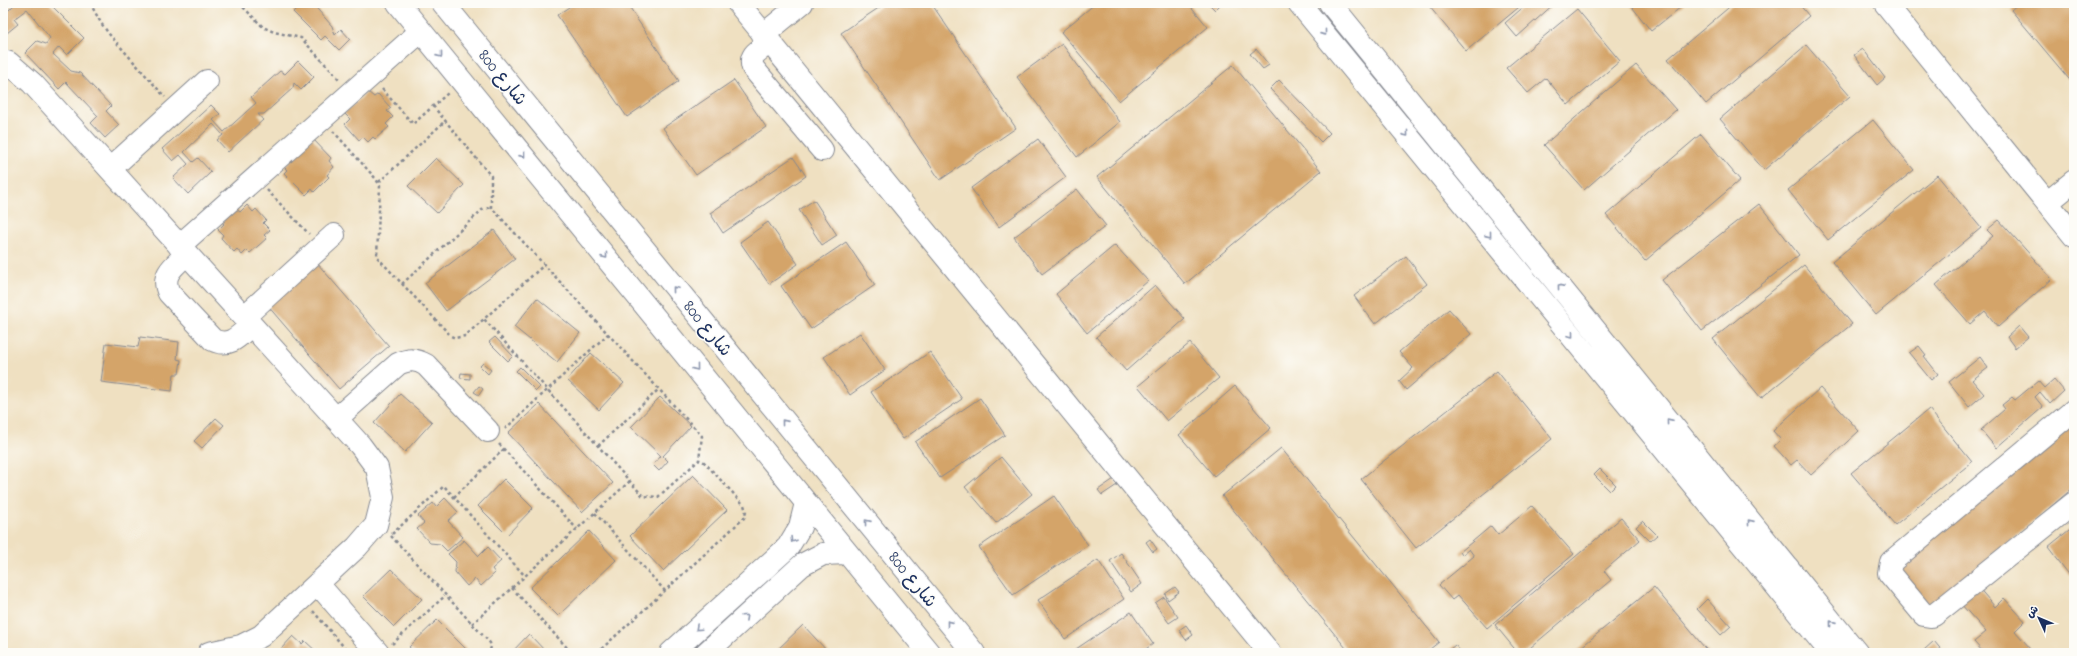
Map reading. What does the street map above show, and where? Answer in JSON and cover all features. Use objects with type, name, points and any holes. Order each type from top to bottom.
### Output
[{"type":"street","name":"شارع 800","points":[[398,3],[929,653]]},
{"type":"street","name":"شارع 800","points":[[443,3],[974,653]]},
{"type":"street","points":[[738,3],[1270,653]]},
{"type":"street","points":[[802,3],[753,55],[751,62],[753,68],[822,150]]},
{"type":"street","points":[[1299,3],[1831,653]]},
{"type":"street","points":[[1330,3],[1857,653]]},
{"type":"street","points":[[1885,3],[2074,236]]},
{"type":"street","points":[[327,241],[248,321],[236,339],[229,343],[220,344],[213,340],[169,293],[166,286],[166,278],[169,270],[183,250],[256,178],[421,31]]},
{"type":"street","points":[[3,61],[9,63],[32,83],[360,445],[377,468],[383,497],[383,530],[357,547],[261,636],[241,646],[209,653]]},
{"type":"street","points":[[110,169],[207,81]]},
{"type":"street","points":[[795,117],[817,100]]},
{"type":"street","points":[[2047,203],[2074,181]]},
{"type":"street","points":[[677,345],[703,322]]},
{"type":"street","points":[[336,419],[398,364],[407,360],[418,360],[426,366],[491,435]]},
{"type":"street","points":[[2074,410],[1891,562],[1889,573],[1924,615],[1934,615],[2074,503]]},
{"type":"street","points":[[671,653],[788,547],[800,527],[806,503]]},
{"type":"street","points":[[706,653],[802,565],[823,554],[846,553]]},
{"type":"street","points":[[318,584],[383,650]]},
{"type":"path","points":[[90,3],[109,34],[176,109]]},
{"type":"path","points":[[239,3],[263,27],[274,32],[302,38],[351,93]]},
{"type":"path","points":[[371,75],[413,124],[462,81]]},
{"type":"path","points":[[433,106],[491,176],[492,207],[702,436],[699,460],[658,497],[643,496],[484,319]]},
{"type":"path","points":[[322,118],[379,182],[380,190],[377,257],[455,338],[465,336],[544,265]]},
{"type":"path","points":[[379,182],[446,121]]},
{"type":"path","points":[[256,178],[327,241]]},
{"type":"path","points":[[402,284],[482,210],[492,207]]},
{"type":"path","points":[[577,529],[491,435],[548,390],[608,334]]},
{"type":"path","points":[[598,446],[659,389]]},
{"type":"path","points":[[454,497],[504,449]]},
{"type":"path","points":[[597,653],[744,518],[746,511],[744,505],[704,462],[699,460]]},
{"type":"path","points":[[472,624],[630,481]]},
{"type":"path","points":[[489,653],[491,647],[490,643],[383,530],[444,486],[525,576]]},
{"type":"path","points":[[594,513],[665,591]]},
{"type":"path","points":[[512,588],[572,653]]},
{"type":"path","points":[[383,650],[446,595]]},
{"type":"path","points":[[310,607],[349,653]]},
{"type":"building","points":[[16,3],[49,3],[84,38],[67,55],[59,47],[53,54],[71,71],[80,73],[111,106],[106,111],[119,125],[105,138],[91,123],[98,116],[66,82],[59,89],[25,53],[37,41],[46,44],[50,38],[27,9],[14,19],[18,24],[7,33],[3,29],[3,4],[9,10]]},
{"type":"building","points":[[298,3],[312,3],[332,26],[335,35],[341,29],[350,39],[339,50],[325,36],[321,40],[293,12],[300,5]]},
{"type":"building","points":[[575,3],[626,3],[679,81],[627,117],[557,15]]},
{"type":"building","points":[[886,3],[931,3],[1016,128],[940,180],[841,33]]},
{"type":"building","points":[[1096,3],[1188,3],[1208,27],[1119,101],[1061,32]]},
{"type":"building","points":[[1208,3],[1222,3],[1215,10]]},
{"type":"building","points":[[1432,3],[1524,3],[1466,51],[1429,6]]},
{"type":"building","points":[[1528,3],[1555,3],[1517,37],[1505,23]]},
{"type":"building","points":[[1629,3],[1686,3],[1651,31]]},
{"type":"building","points":[[1734,3],[1798,3],[1809,16],[1706,104],[1668,59]]},
{"type":"building","points":[[2019,3],[2074,3],[2074,85],[2011,10]]},
{"type":"building","points":[[1577,9],[1620,61],[1568,105],[1546,78],[1528,93],[1506,68]]},
{"type":"building","points":[[1062,44],[1120,122],[1077,157],[1017,77]]},
{"type":"building","points":[[1806,45],[1850,96],[1764,170],[1720,119]]},
{"type":"building","points":[[1256,49],[1269,65],[1263,69],[1250,54]]},
{"type":"building","points":[[1863,49],[1885,78],[1877,85],[1854,55]]},
{"type":"building","points":[[298,61],[314,77],[301,90],[294,83],[293,88],[264,114],[258,114],[263,120],[228,152],[217,140],[223,135],[213,124],[184,152],[193,162],[198,158],[211,172],[188,194],[173,178],[188,164],[180,155],[173,161],[162,149],[211,105],[220,114],[213,120],[224,132],[256,103],[251,97],[280,71],[285,74]]},
{"type":"building","points":[[1233,65],[1321,171],[1185,284],[1097,177]]},
{"type":"building","points":[[1636,65],[1676,110],[1584,190],[1544,145]]},
{"type":"building","points":[[734,80],[766,127],[696,175],[663,128]]},
{"type":"building","points":[[1279,80],[1330,133],[1321,142],[1270,89]]},
{"type":"building","points":[[368,92],[374,97],[378,94],[391,108],[387,111],[393,117],[386,124],[389,127],[375,139],[373,137],[368,142],[363,137],[359,140],[345,124],[350,119],[344,113]]},
{"type":"building","points":[[1873,120],[1914,170],[1828,240],[1788,190]]},
{"type":"building","points":[[1701,134],[1740,180],[1645,261],[1606,215]]},
{"type":"building","points":[[312,138],[331,158],[329,161],[334,167],[327,175],[329,177],[314,192],[312,189],[306,195],[284,173],[287,170],[284,167]]},
{"type":"building","points":[[1038,139],[1066,177],[999,227],[971,188]]},
{"type":"building","points":[[793,157],[806,176],[723,233],[710,213]]},
{"type":"building","points":[[436,158],[464,185],[437,213],[408,186]]},
{"type":"building","points":[[1937,175],[1981,228],[1876,315],[1832,262]]},
{"type":"building","points":[[1077,189],[1106,226],[1042,274],[1014,237]]},
{"type":"building","points":[[814,200],[837,235],[822,245],[799,210]]},
{"type":"building","points":[[1759,204],[1799,255],[1702,331],[1662,280]]},
{"type":"building","points":[[247,205],[253,212],[256,209],[266,220],[263,223],[270,230],[264,235],[267,238],[250,253],[247,250],[242,255],[237,249],[234,252],[221,238],[223,235],[218,230],[224,224],[221,221],[235,208],[240,212]]},
{"type":"building","points":[[1999,220],[2052,279],[1998,327],[1985,311],[1970,324],[1936,285],[1993,236],[1987,230]]},
{"type":"building","points":[[768,222],[798,264],[769,284],[740,242]]},
{"type":"building","points":[[494,230],[515,259],[446,311],[425,283]]},
{"type":"building","points":[[846,242],[875,285],[811,329],[781,286]]},
{"type":"building","points":[[1115,245],[1148,281],[1087,333],[1056,294]]},
{"type":"building","points":[[1406,256],[1427,284],[1375,324],[1354,296]]},
{"type":"building","points":[[317,263],[389,346],[339,389],[267,305]]},
{"type":"building","points":[[1804,265],[1852,324],[1761,398],[1713,339]]},
{"type":"building","points":[[1155,285],[1185,319],[1126,371],[1096,337]]},
{"type":"building","points":[[537,298],[580,333],[557,362],[514,327]]},
{"type":"building","points":[[1449,309],[1471,334],[1406,390],[1399,381],[1413,368],[1399,352]]},
{"type":"building","points":[[2019,326],[2028,337],[2015,348],[2007,337]]},
{"type":"building","points":[[860,333],[885,370],[850,395],[824,357]]},
{"type":"building","points":[[140,337],[179,342],[177,359],[181,360],[179,374],[174,374],[172,391],[101,382],[106,343],[138,347]]},
{"type":"building","points":[[495,337],[513,356],[508,361],[489,342]]},
{"type":"building","points":[[1190,343],[1219,378],[1167,421],[1138,386]]},
{"type":"building","points":[[1919,346],[1926,355],[1924,356],[1938,374],[1931,380],[1909,353]]},
{"type":"building","points":[[930,352],[962,399],[903,439],[871,392]]},
{"type":"building","points":[[591,353],[624,383],[599,410],[567,380]]},
{"type":"building","points":[[1980,357],[1988,368],[1972,380],[1984,394],[1969,407],[1949,382]]},
{"type":"building","points":[[483,363],[491,370],[488,374],[480,366]]},
{"type":"building","points":[[520,367],[540,387],[536,391],[516,371]]},
{"type":"building","points":[[1497,371],[1552,439],[1416,548],[1361,479]]},
{"type":"building","points":[[461,373],[470,374],[470,379],[460,378]]},
{"type":"building","points":[[2054,379],[2064,391],[2050,404],[2040,392],[2035,397],[2043,407],[1996,448],[1981,430],[2005,409],[2002,405],[2012,397],[2015,400],[2038,381],[2044,388]]},
{"type":"building","points":[[479,386],[483,389],[479,395],[474,392]]},
{"type":"building","points":[[1235,386],[1271,428],[1214,476],[1179,435]]},
{"type":"building","points":[[1820,388],[1859,431],[1811,475],[1797,460],[1791,465],[1774,446],[1781,440],[1773,431]]},
{"type":"building","points":[[400,394],[432,422],[405,452],[374,423]]},
{"type":"building","points":[[660,397],[691,426],[663,456],[668,461],[659,471],[653,465],[661,456],[631,427]]},
{"type":"building","points":[[980,398],[1005,435],[940,478],[915,442]]},
{"type":"building","points":[[539,404],[613,483],[582,512],[508,433]]},
{"type":"building","points":[[1929,409],[1972,462],[1895,525],[1851,473]]},
{"type":"building","points":[[2074,415],[2074,487],[1930,609],[1894,567]]},
{"type":"building","points":[[216,418],[224,425],[202,448],[194,441]]},
{"type":"building","points":[[1281,448],[1439,642],[1425,653],[1350,653],[1222,496]]},
{"type":"building","points":[[1001,457],[1032,494],[996,523],[965,487]]},
{"type":"building","points":[[1600,469],[1616,485],[1610,491],[1594,475]]},
{"type":"building","points":[[693,475],[727,510],[663,571],[630,536]]},
{"type":"building","points":[[504,479],[533,508],[507,535],[478,506]]},
{"type":"building","points":[[1114,479],[1117,485],[1102,495],[1098,490]]},
{"type":"building","points":[[1054,496],[1088,545],[1013,595],[979,547]]},
{"type":"building","points":[[445,498],[458,512],[448,521],[463,537],[447,551],[440,544],[430,543],[417,529],[424,523],[418,516],[433,503],[436,507]]},
{"type":"building","points":[[1532,506],[1574,554],[1487,628],[1458,595],[1452,600],[1439,585],[1474,556],[1469,549],[1462,555],[1460,552],[1491,526],[1498,535]]},
{"type":"building","points":[[1621,518],[1640,540],[1604,571],[1611,580],[1524,653],[1518,653],[1495,625]]},
{"type":"building","points":[[1643,521],[1657,535],[1650,541],[1636,527]]},
{"type":"building","points":[[2074,526],[2074,581],[2048,547]]},
{"type":"building","points":[[589,531],[616,560],[558,616],[530,588]]},
{"type":"building","points":[[1150,539],[1157,549],[1153,552],[1146,542]]},
{"type":"building","points":[[464,540],[479,556],[488,547],[501,561],[492,569],[495,573],[481,586],[475,579],[467,586],[455,572],[456,562],[448,554]]},
{"type":"building","points":[[1121,553],[1142,584],[1131,592],[1110,561]]},
{"type":"building","points":[[1098,560],[1124,599],[1065,639],[1038,600]]},
{"type":"building","points":[[391,569],[422,599],[394,627],[363,596]]},
{"type":"building","points":[[1175,587],[1179,592],[1168,600],[1165,594]]},
{"type":"building","points":[[1654,587],[1709,653],[1574,653]]},
{"type":"building","points":[[1978,587],[1995,607],[2004,598],[2025,621],[2015,631],[2030,648],[2024,653],[1984,653],[1974,642],[1986,632],[1960,603]]},
{"type":"building","points":[[1164,597],[1178,617],[1169,623],[1155,603]]},
{"type":"building","points":[[1707,599],[1731,626],[1721,635],[1697,609]]},
{"type":"building","points":[[1131,612],[1153,644],[1140,653],[1079,653],[1076,649]]},
{"type":"building","points":[[437,620],[467,650],[465,653],[415,653],[409,647]]},
{"type":"building","points":[[803,625],[829,653],[774,653]]},
{"type":"building","points":[[1186,625],[1193,635],[1186,640],[1179,630]]},
{"type":"building","points":[[529,634],[547,653],[511,653]]},
{"type":"building","points":[[293,636],[302,644],[305,641],[318,653],[283,653],[280,650]]},
{"type":"building","points":[[1934,641],[1944,653],[1927,653],[1924,650]]},
{"type":"building","points":[[1455,645],[1462,653],[1445,653]]}]
